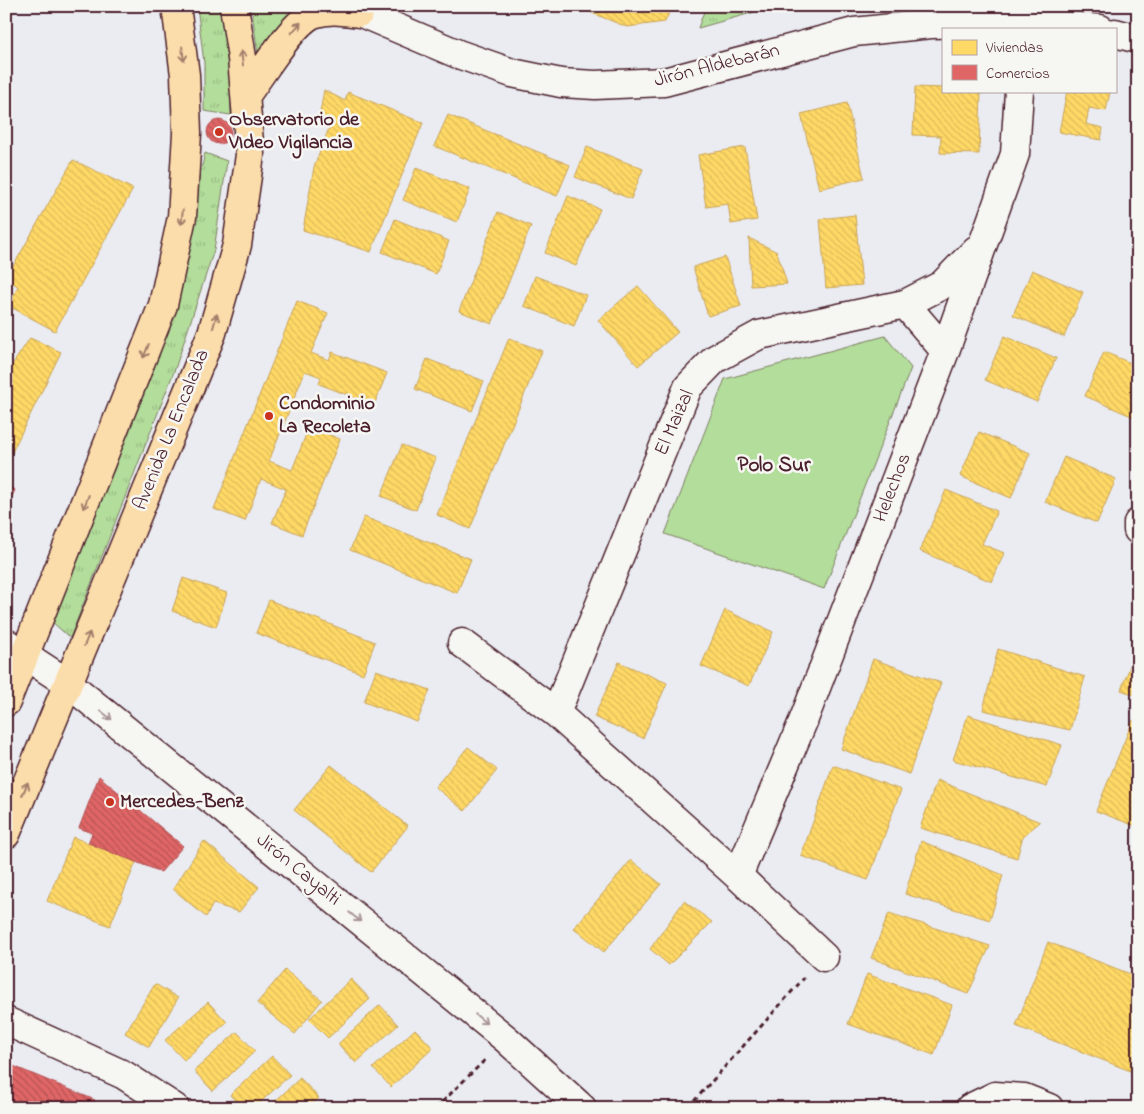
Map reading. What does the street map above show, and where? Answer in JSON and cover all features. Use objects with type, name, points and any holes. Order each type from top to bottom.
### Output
[{"type":"main road","points":[[6,702],[16,649],[164,305],[182,217],[187,133],[185,75],[176,6]]},
{"type":"main road","name":"Avenida La Encalada","points":[[6,834],[212,333],[238,236],[250,155],[246,95],[234,6]]},
{"type":"main road","points":[[246,95],[305,19],[323,11],[352,10]]},
{"type":"street","name":"Jirón Aldebarán","points":[[352,10],[458,54],[512,73],[560,83],[595,85],[664,82],[854,32],[932,24],[1075,28]]},
{"type":"street","points":[[1116,33],[1138,39]]},
{"type":"street","name":"Helechos","points":[[738,876],[804,719],[945,351],[981,245],[1015,154],[1019,92]]},
{"type":"street","name":"El Maizal","points":[[556,713],[688,387],[715,359],[759,334],[905,304],[942,285],[981,245]]},
{"type":"street","points":[[905,304],[945,351]]},
{"type":"street","points":[[1138,523],[1138,530]]},
{"type":"street","points":[[462,643],[556,713],[824,956]]},
{"type":"street","name":"Jirón Cayalti","points":[[16,649],[68,684],[506,1039],[582,1108]]},
{"type":"street","points":[[6,1021],[124,1075],[175,1108]]},
{"type":"street","points":[[970,1108],[995,1096],[1024,1098],[1048,1108]]},
{"type":"path","points":[[688,1108],[824,956]]},
{"type":"path","points":[[436,1108],[506,1039]]},
{"type":"green space","points":[[197,6],[220,6],[230,79],[231,115],[204,111],[204,63]]},
{"type":"green space","points":[[251,6],[303,6],[258,54]]},
{"type":"green space","points":[[706,6],[776,6],[698,28]]},
{"type":"green space","points":[[205,153],[227,161],[214,250],[175,369],[70,638],[50,620],[194,201]]},
{"type":"green space","points":[[885,336],[911,368],[824,589],[665,534],[725,379]]},
{"type":"building: Viviendas","points":[[574,6],[672,6],[665,22],[627,27]]},
{"type":"building: Viviendas","points":[[915,87],[942,88],[942,92],[981,92],[979,154],[940,153],[941,136],[913,135]]},
{"type":"building: Viviendas","points":[[324,90],[345,101],[348,92],[423,123],[371,252],[303,230],[314,167],[329,128],[318,124]]},
{"type":"building: Viviendas","points":[[1067,92],[1110,92],[1106,111],[1089,108],[1086,124],[1103,128],[1101,140],[1059,132]]},
{"type":"building: Viviendas","points":[[847,103],[864,178],[819,189],[801,114]]},
{"type":"building: Viviendas","points":[[448,115],[570,165],[557,196],[434,146]]},
{"type":"building: Viviendas","points":[[587,147],[643,169],[631,199],[575,177]]},
{"type":"building: Viviendas","points":[[745,147],[757,220],[731,224],[728,204],[706,207],[698,155]]},
{"type":"building: Viviendas","points":[[73,160],[133,189],[55,331],[9,306],[18,286],[6,279]]},
{"type":"building: Viviendas","points":[[416,168],[470,189],[457,222],[403,200]]},
{"type":"building: Viviendas","points":[[568,196],[600,209],[576,266],[545,253]]},
{"type":"building: Viviendas","points":[[498,212],[531,226],[492,324],[459,311]]},
{"type":"building: Viviendas","points":[[855,215],[862,285],[826,288],[820,219]]},
{"type":"building: Viviendas","points":[[395,219],[449,241],[436,274],[382,252]]},
{"type":"building: Viviendas","points":[[749,238],[777,252],[787,284],[751,286]]},
{"type":"building: Viviendas","points":[[725,257],[741,306],[708,316],[693,267]]},
{"type":"building: Viviendas","points":[[1032,270],[1083,292],[1064,337],[1013,315]]},
{"type":"building: Viviendas","points":[[535,276],[586,295],[574,326],[524,306]]},
{"type":"building: Viviendas","points":[[638,286],[678,332],[638,366],[598,320]]},
{"type":"building: Viviendas","name":"Condominio La Recoleta","points":[[297,301],[328,313],[311,353],[329,360],[332,352],[387,373],[374,405],[319,384],[321,377],[305,371],[269,461],[292,470],[309,427],[340,439],[302,535],[272,523],[286,489],[261,479],[245,521],[214,509]]},
{"type":"building: Viviendas","points":[[1004,336],[1056,358],[1037,402],[985,380]]},
{"type":"building: Viviendas","points":[[30,338],[61,352],[12,452],[6,449],[6,374]]},
{"type":"building: Viviendas","points":[[509,338],[542,351],[470,529],[437,515]]},
{"type":"building: Viviendas","points":[[1104,352],[1138,366],[1136,418],[1085,396]]},
{"type":"building: Viviendas","name":"Condominio La Recoleta","points":[[427,359],[484,381],[472,411],[415,389]]},
{"type":"building: Viviendas","points":[[979,432],[1030,453],[1011,498],[960,476]]},
{"type":"building: Viviendas","name":"Condominio La Recoleta","points":[[402,445],[436,458],[416,510],[381,496]]},
{"type":"building: Viviendas","points":[[1064,457],[1116,479],[1097,523],[1045,502]]},
{"type":"building: Viviendas","points":[[946,490],[997,511],[982,544],[1004,553],[992,582],[920,551]]},
{"type":"building: Viviendas","points":[[364,517],[471,559],[457,593],[350,550]]},
{"type":"building: Viviendas","points":[[183,578],[227,593],[216,627],[172,611]]},
{"type":"building: Viviendas","points":[[269,600],[375,642],[363,674],[256,633]]},
{"type":"building: Viviendas","points":[[725,610],[773,632],[749,686],[701,666]]},
{"type":"building: Viviendas","points":[[1138,645],[1138,696],[1121,690]]},
{"type":"building: Viviendas","points":[[998,649],[1085,677],[1070,730],[983,710]]},
{"type":"building: Viviendas","points":[[873,659],[941,683],[909,774],[841,749]]},
{"type":"building: Viviendas","points":[[619,662],[667,683],[643,738],[594,717]]},
{"type":"building: Viviendas","points":[[376,670],[430,690],[417,722],[364,702]]},
{"type":"building: Viviendas","points":[[968,715],[1062,745],[1047,787],[953,760]]},
{"type":"building: Viviendas","points":[[1133,720],[1138,722],[1138,827],[1096,811]]},
{"type":"building: Viviendas","points":[[468,747],[497,770],[465,811],[435,787]]},
{"type":"building: Viviendas","points":[[331,765],[408,826],[371,872],[294,810]]},
{"type":"building: Viviendas","points":[[833,765],[901,790],[868,880],[801,856]]},
{"type":"building: Viviendas","points":[[937,780],[1040,822],[1023,836],[1017,858],[920,828]]},
{"type":"building: Viviendas","points":[[73,837],[136,862],[110,926],[47,901]]},
{"type":"building: Viviendas","points":[[204,841],[259,887],[239,912],[213,904],[206,917],[173,889]]},
{"type":"building: Viviendas","points":[[921,841],[1003,875],[990,920],[905,894]]},
{"type":"building: Viviendas","points":[[631,860],[661,884],[604,952],[574,928]]},
{"type":"building: Viviendas","points":[[684,901],[712,922],[669,965],[650,949]]},
{"type":"building: Viviendas","points":[[889,913],[990,946],[968,994],[871,958]]},
{"type":"building: Viviendas","points":[[1048,942],[1138,977],[1138,1074],[1016,1026]]},
{"type":"building: Viviendas","points":[[285,970],[322,1000],[295,1034],[257,1003]]},
{"type":"building: Viviendas","points":[[867,974],[952,1005],[934,1055],[848,1024]]},
{"type":"building: Viviendas","points":[[351,979],[370,999],[328,1038],[309,1019]]},
{"type":"building: Viviendas","points":[[155,984],[178,998],[149,1047],[125,1033]]},
{"type":"building: Viviendas","points":[[208,1002],[227,1022],[184,1060],[165,1040]]},
{"type":"building: Viviendas","points":[[380,1005],[398,1025],[356,1063],[338,1044]]},
{"type":"building: Viviendas","points":[[415,1029],[433,1048],[391,1087],[373,1068]]},
{"type":"building: Viviendas","points":[[237,1032],[255,1051],[213,1091],[194,1071]]},
{"type":"building: Viviendas","points":[[272,1056],[290,1075],[254,1108],[242,1108],[230,1095]]},
{"type":"building: Viviendas","points":[[300,1078],[319,1098],[308,1108],[268,1108]]},
{"type":"building: Comercios","name":"Observatorio de VIdeo Vigilancia","points":[[214,120],[224,120],[231,127],[231,137],[224,144],[214,144],[207,137],[207,127]]},
{"type":"building: Comercios","points":[[6,484],[15,490],[6,510]]},
{"type":"building: Comercios","name":"Mercedes-Benz","points":[[99,776],[183,846],[161,872],[88,843],[92,833],[79,828]]},
{"type":"building: Comercios","points":[[6,1063],[95,1100],[91,1108],[6,1108]]},
{"type":"place","name":"Observatorio de VIdeo Vigilancia","points":[[219,132]]},
{"type":"place","name":"Condominio La Recoleta","points":[[269,416]]},
{"type":"place","name":"Mercedes-Benz","points":[[110,802]]},
{"type":"district","name":"Polo Sur","points":[[774,466]]}]
